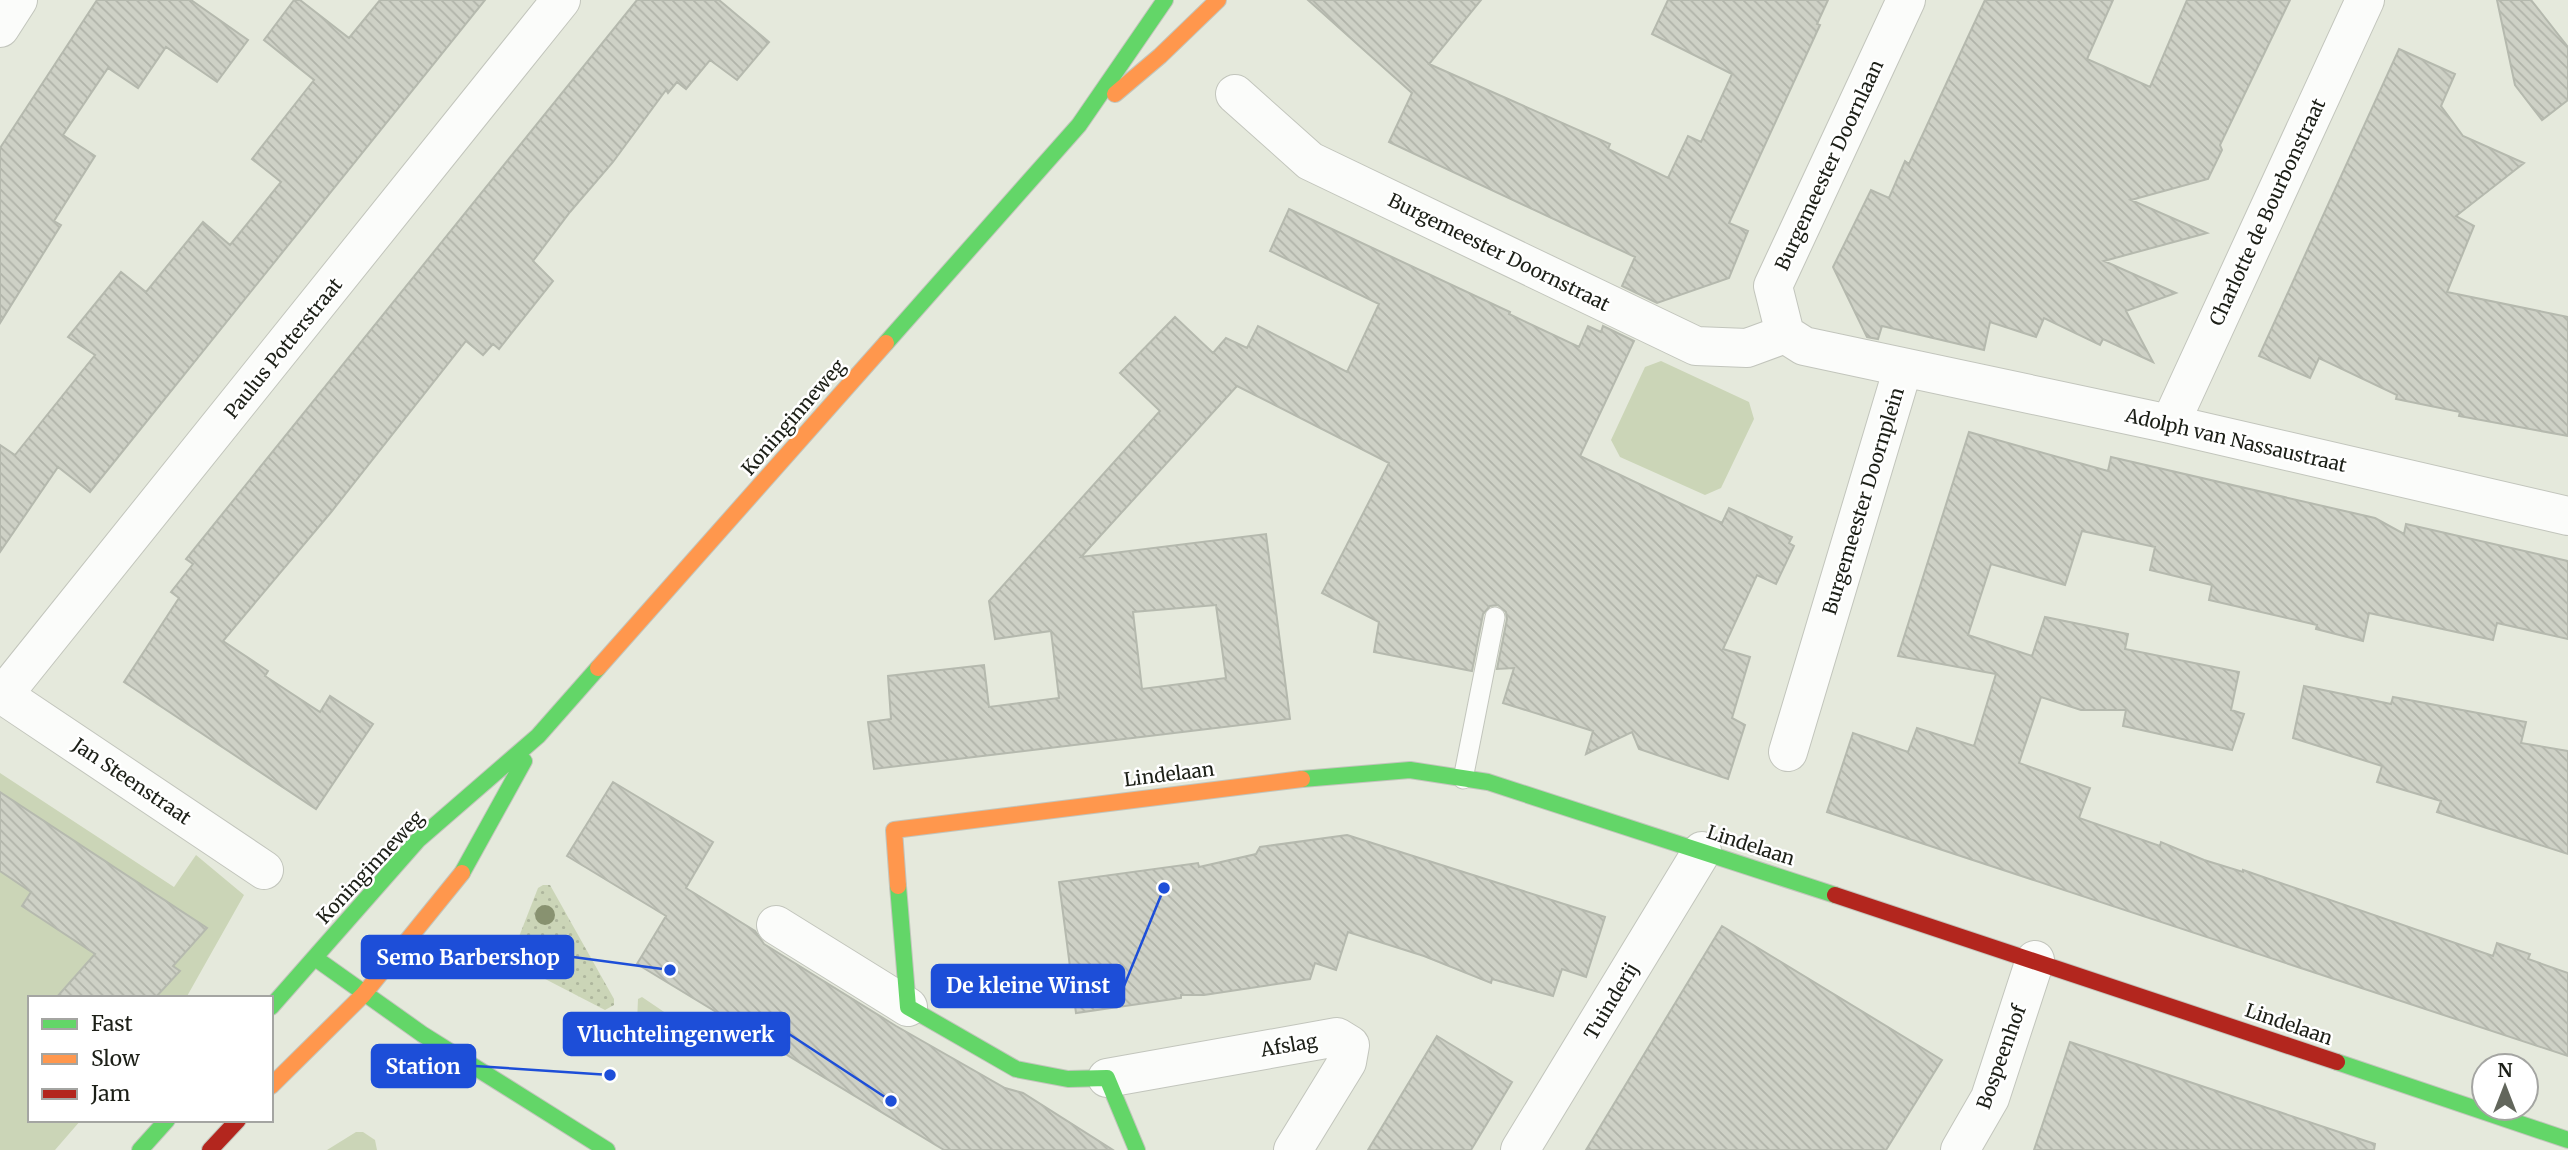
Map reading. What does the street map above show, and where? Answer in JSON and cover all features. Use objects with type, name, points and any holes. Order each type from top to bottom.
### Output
[{"type":"main road","name":"Koninginneweg","points":[[273,1005],[418,840],[538,736],[1079,125],[1165,0]]},
{"type":"main road","name":"Koninginneweg","points":[[1079,125],[1160,56],[1218,0]]},
{"type":"main road","name":"Koninginneweg","points":[[273,1084],[363,995],[460,876],[538,736]]},
{"type":"main road","name":"Lindelaan","points":[[908,1007],[894,830],[1324,776],[1410,770],[1488,782],[2035,960],[2568,1140]]},
{"type":"main road","points":[[316,958],[363,995],[432,1042],[607,1150]]},
{"type":"main road","name":"Afslag","points":[[908,1007],[1016,1069],[1068,1079],[1107,1077]]},
{"type":"main road","points":[[1107,1077],[1137,1150]]},
{"type":"main road","points":[[140,1150],[165,1122]]},
{"type":"main road","points":[[210,1150],[236,1122]]},
{"type":"street","points":[[0,28],[18,0]]},
{"type":"street","name":"Paulus Potterstraat","points":[[1,694],[561,0]]},
{"type":"street","name":"Burgemeester Doornlaan","points":[[1785,334],[1773,286],[1906,0]]},
{"type":"street","name":"Charlotte de Bourbonstraat","points":[[2170,424],[2365,0]]},
{"type":"street","name":"Burgemeester Doornstraat","points":[[1235,94],[1310,161],[1696,346],[1747,348],[1785,334]]},
{"type":"street","name":"Burgemeester Doornplein","points":[[1785,334],[1804,346],[1903,368],[1787,752]]},
{"type":"street","name":"Adolph van Nassaustraat","points":[[1903,368],[2170,424],[2568,516]]},
{"type":"street","name":"Jan Steenstraat","points":[[1,694],[264,870]]},
{"type":"street","name":"Tuinderij","points":[[1520,1150],[1702,851]]},
{"type":"street","name":"Afslag","points":[[776,925],[908,1007]]},
{"type":"street","name":"Bospeenhof","points":[[1960,1150],[1990,1098],[2035,960]]},
{"type":"street","name":"Afslag","points":[[1107,1077],[1336,1037],[1350,1045],[1347,1062],[1293,1150]]},
{"type":"lane","points":[[1463,779],[1496,617]]},
{"type":"green space","points":[[1661,361],[1749,402],[1754,419],[1721,488],[1705,495],[1620,457],[1611,440],[1645,367]]},
{"type":"green space","points":[[0,773],[174,887],[196,855],[244,895],[187,996],[28,996],[28,1122],[79,1122],[55,1150],[0,1150]]},
{"type":"green space","points":[[550,885],[614,999],[614,1005],[605,1010],[520,966],[515,960],[513,952],[538,888]]},
{"type":"green space","points":[[642,997],[704,1039],[706,1046],[701,1055],[668,1054],[663,1051],[637,1022],[638,999]]},
{"type":"green space","points":[[356,1132],[363,1132],[375,1140],[377,1150],[327,1150]]},
{"type":"building","points":[[97,0],[191,0],[248,40],[217,82],[166,47],[138,88],[108,68],[63,135],[95,156],[54,221],[61,225],[0,323],[0,148]]},
{"type":"building","points":[[294,0],[300,0],[349,38],[380,0],[485,0],[90,492],[58,467],[0,552],[0,445],[15,455],[95,355],[68,337],[121,272],[146,292],[203,222],[230,245],[281,182],[252,159],[314,80],[264,40]]},
{"type":"building","points":[[637,0],[719,0],[769,42],[737,80],[710,60],[686,89],[677,82],[668,93],[666,90],[613,162],[533,261],[553,281],[499,349],[493,344],[483,355],[466,341],[332,511],[223,641],[268,671],[265,676],[320,712],[330,696],[373,724],[316,809],[124,682],[179,598],[171,592],[193,564],[186,559]]},
{"type":"building","points":[[1308,0],[1481,0],[1429,64],[1610,144],[1608,149],[1668,178],[1688,136],[1701,142],[1732,74],[1652,34],[1668,0],[1828,0],[1817,24],[1820,25],[1729,223],[1748,231],[1729,278],[1657,303],[1622,286],[1635,257],[1389,142],[1412,93]]},
{"type":"building","points":[[1985,0],[2113,0],[2087,59],[2150,87],[2187,0],[2290,0],[2220,145],[2222,150],[2208,179],[2131,200],[2207,233],[2104,261],[2176,293],[2126,311],[2153,362],[2103,339],[2100,345],[2044,318],[2036,337],[1990,322],[1984,350],[1882,326],[1878,339],[1867,337],[1833,267],[1871,190],[1889,198],[1905,161],[1909,164]]},
{"type":"building","points":[[2497,0],[2531,0],[2568,47],[2568,100],[2542,120],[2515,85]]},
{"type":"building","points":[[2399,49],[2455,74],[2441,106],[2463,136],[2524,163],[2456,216],[2474,226],[2447,292],[2568,317],[2568,436],[2459,416],[2460,412],[2396,399],[2397,395],[2319,358],[2310,378],[2259,356]]},
{"type":"building","points":[[1289,209],[1579,347],[1588,326],[1601,332],[1603,326],[1634,341],[1580,456],[1722,523],[1729,508],[1792,537],[1789,543],[1794,546],[1776,584],[1757,575],[1723,649],[1750,657],[1732,718],[1745,725],[1728,779],[1639,749],[1632,732],[1586,754],[1593,731],[1503,703],[1514,668],[1497,669],[1507,619],[1506,612],[1498,605],[1490,606],[1483,614],[1472,671],[1374,652],[1379,622],[1322,593],[1389,463],[1237,386],[1081,557],[1266,534],[1290,719],[874,769],[868,722],[891,719],[888,676],[984,665],[989,707],[1059,698],[1051,631],[995,639],[989,601],[1160,411],[1120,373],[1175,317],[1213,353],[1226,338],[1247,348],[1258,326],[1347,372],[1379,304],[1270,251]],"holes":[[[1216,605],[1226,678],[1142,689],[1133,612]]]},
{"type":"building","points":[[1969,432],[2108,471],[2111,457],[2375,518],[2404,534],[2406,524],[2568,561],[2568,639],[2497,623],[2493,640],[2369,613],[2363,641],[2316,629],[2317,625],[2209,600],[2212,585],[2150,570],[2155,547],[2082,531],[2065,585],[1991,564],[1968,635],[2032,656],[2045,617],[2128,634],[2125,649],[2239,672],[2231,710],[2244,714],[2232,750],[2123,726],[2126,710],[2081,710],[2041,697],[2019,763],[2090,788],[2079,818],[2160,846],[2161,842],[2204,860],[2243,870],[2493,956],[2497,943],[2530,954],[2528,959],[2568,973],[2568,1056],[1827,812],[1853,733],[1908,752],[1917,728],[1974,746],[1996,674],[1898,656]]},
{"type":"building","points":[[2304,686],[2391,704],[2393,697],[2526,722],[2521,743],[2568,751],[2568,854],[2437,812],[2441,801],[2377,782],[2382,766],[2293,738]]},
{"type":"building","points":[[613,782],[713,842],[686,888],[755,931],[764,944],[896,1026],[1005,1088],[1023,1093],[1113,1150],[944,1150],[637,964],[666,916],[567,856]]},
{"type":"building","points":[[0,792],[207,928],[173,966],[180,971],[157,996],[58,996],[95,954],[22,906],[31,892],[0,871]]},
{"type":"building","points":[[1347,835],[1605,917],[1586,977],[1562,969],[1553,996],[1492,979],[1491,983],[1424,956],[1348,932],[1336,970],[1315,963],[1310,979],[1204,995],[1181,995],[1181,998],[1076,1013],[1059,882],[1198,863],[1199,867],[1256,854],[1260,847]]},
{"type":"building","points":[[1722,926],[1942,1060],[1886,1150],[1586,1150]]},
{"type":"building","points":[[1437,1036],[1512,1082],[1471,1150],[1368,1150]]},
{"type":"building","points":[[2070,1042],[2375,1144],[2374,1150],[2034,1150]]},
{"type":"traffic: fast","points":[[886,343],[1079,125],[1165,0]]},
{"type":"traffic: fast","points":[[273,1005],[418,840],[538,736],[598,668]]},
{"type":"traffic: fast","points":[[462,873],[524,761]]},
{"type":"traffic: fast","points":[[1302,779],[1410,770],[1488,782],[1835,895]]},
{"type":"traffic: fast","points":[[898,886],[908,1007],[1016,1069],[1068,1079],[1107,1078],[1137,1150]]},
{"type":"traffic: fast","points":[[315,958],[422,1034],[607,1150]]},
{"type":"traffic: fast","points":[[2337,1062],[2568,1140]]},
{"type":"traffic: fast","points":[[140,1150],[165,1122]]},
{"type":"traffic: slow","points":[[1115,94],[1160,56],[1218,0]]},
{"type":"traffic: slow","points":[[598,668],[886,343]]},
{"type":"traffic: slow","points":[[898,886],[894,830],[1302,779]]},
{"type":"traffic: slow","points":[[273,1084],[363,995],[462,873]]},
{"type":"traffic: jam","points":[[1835,895],[2337,1062]]},
{"type":"traffic: jam","points":[[210,1150],[236,1122]]},
{"type":"place","name":"De kleine Winst","points":[[1164,888]]},
{"type":"place","name":"Semo Barbershop","points":[[670,970]]},
{"type":"place","name":"Station","points":[[610,1075]]},
{"type":"place","name":"Vluchtelingenwerk","points":[[891,1101]]}]
